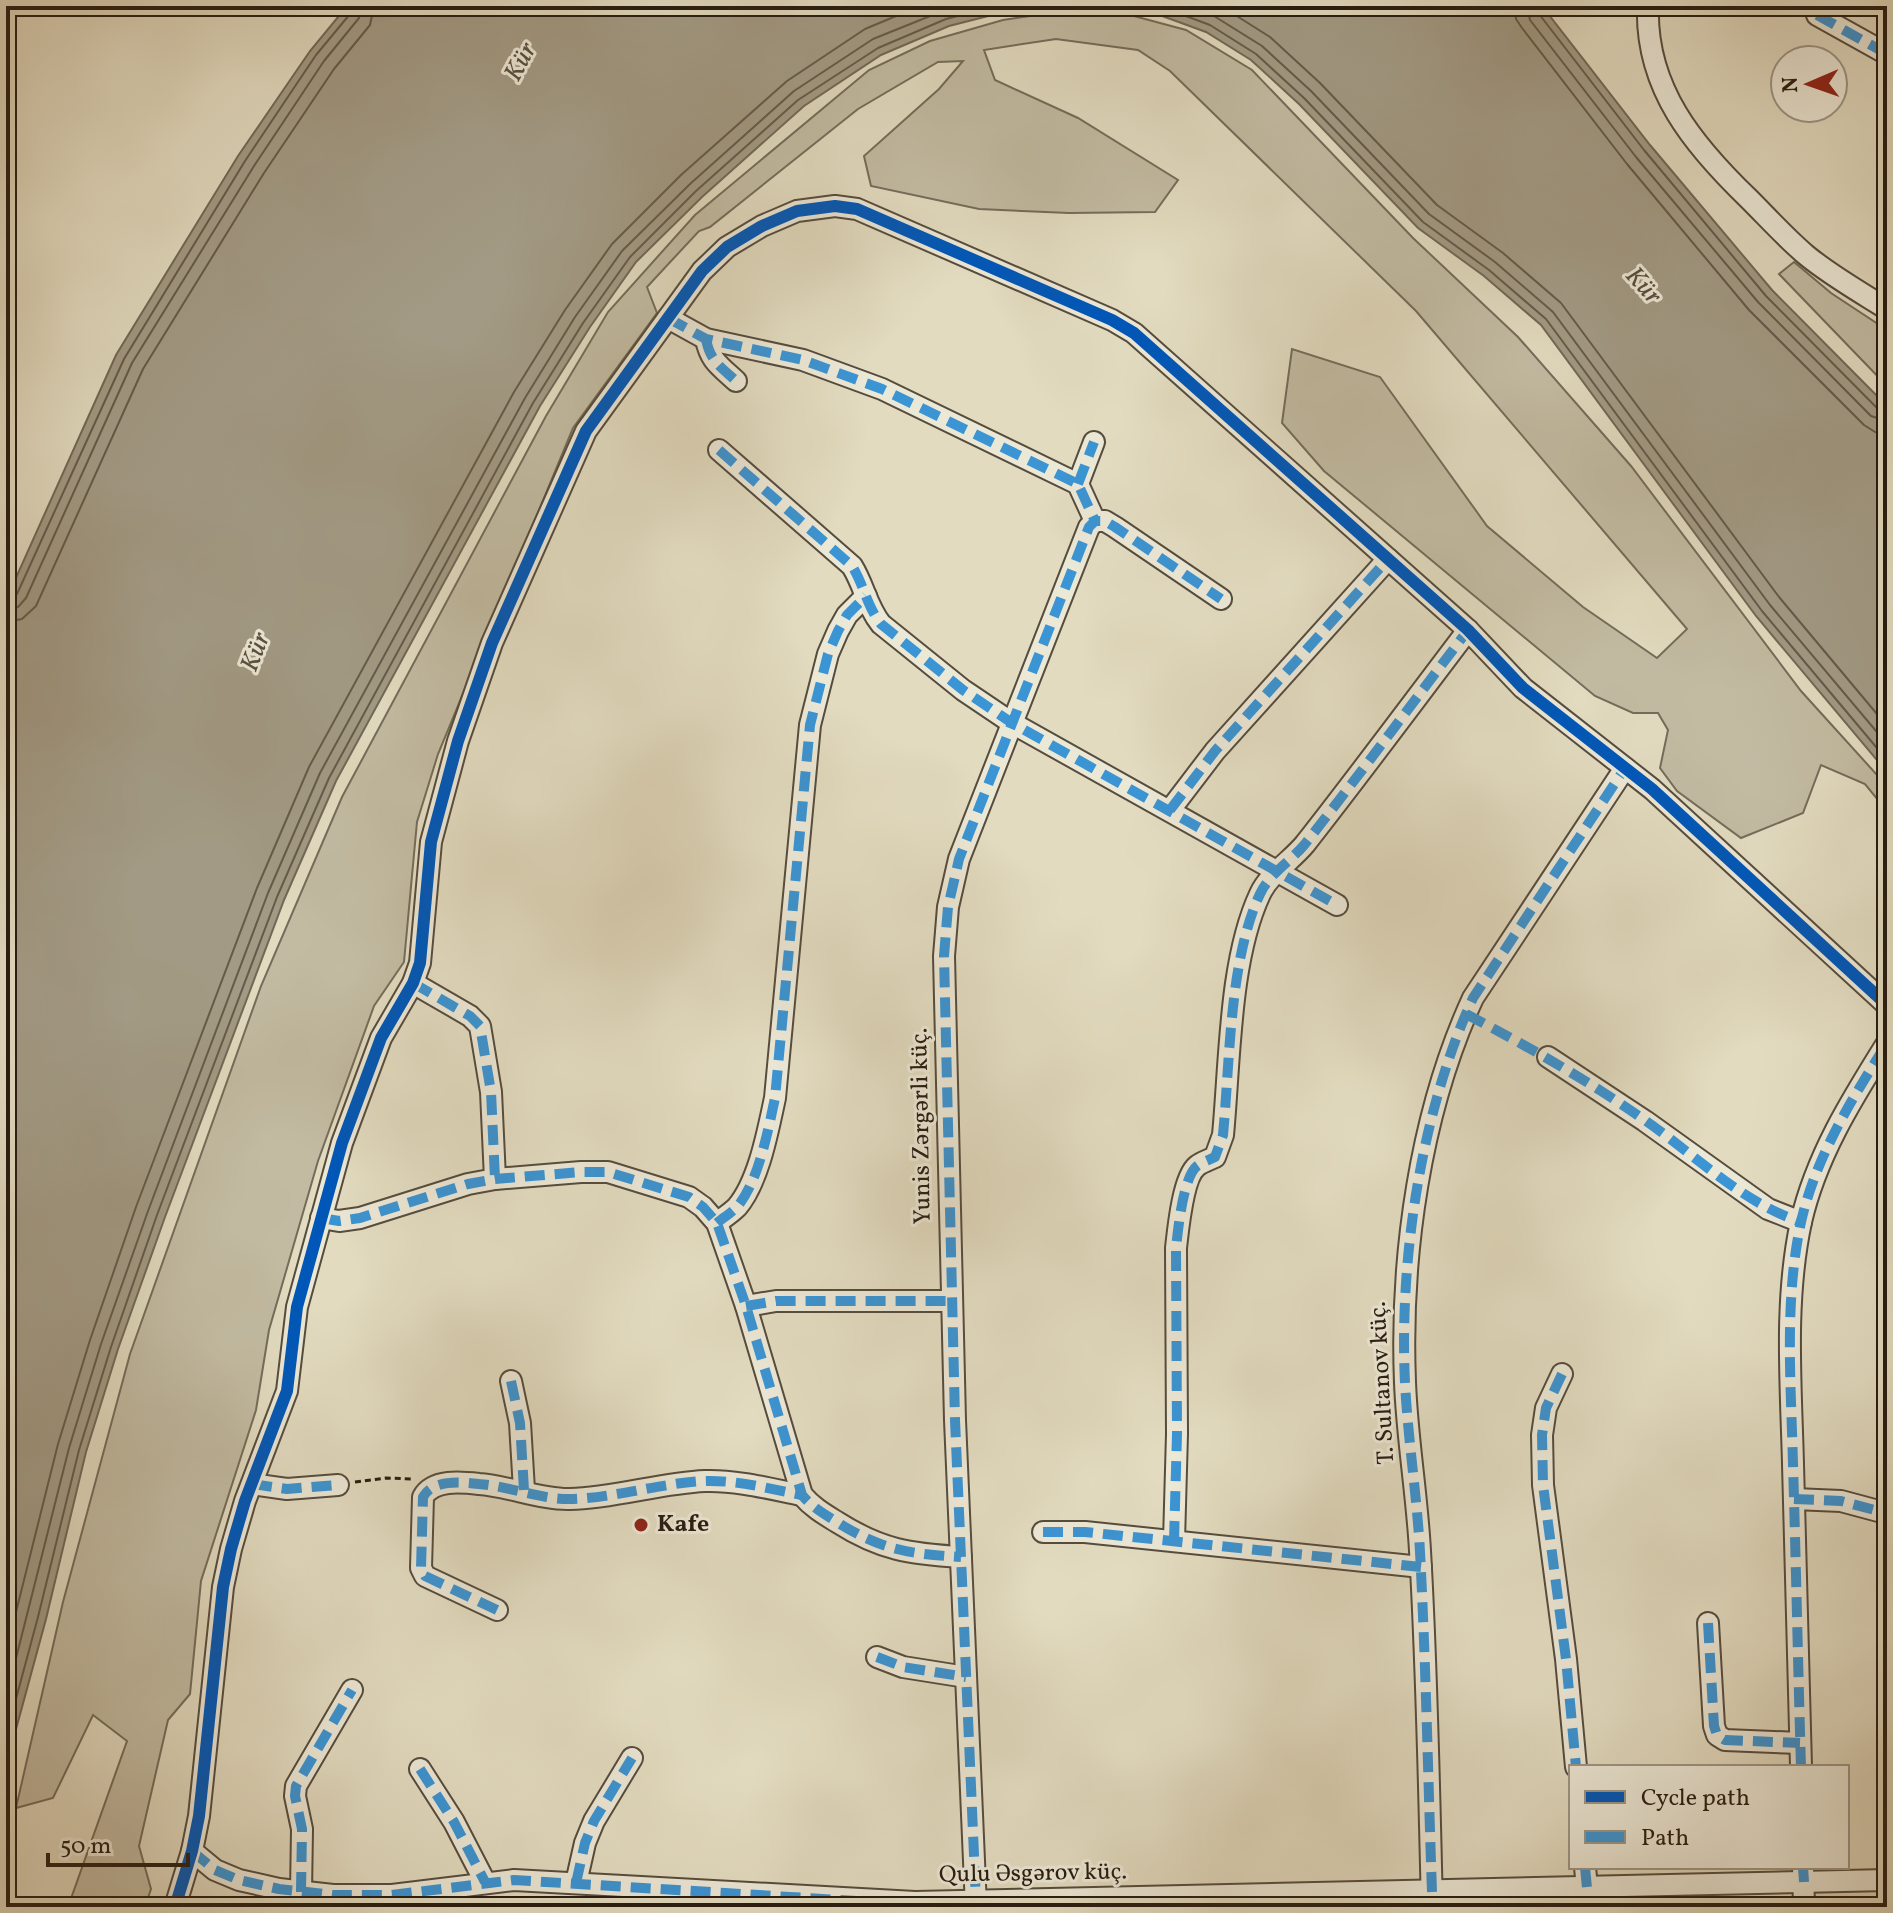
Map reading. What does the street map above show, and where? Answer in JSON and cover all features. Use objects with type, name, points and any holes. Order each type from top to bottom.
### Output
[{"type":"street","points":[[1648,6],[1651,50],[1681,124],[1714,165],[1807,255],[1887,309]]},
{"type":"street","points":[[1817,15],[1887,54]]},
{"type":"street","points":[[175,1907],[192,1851],[200,1801],[223,1587],[252,1484],[287,1391],[297,1307],[342,1143],[381,1038],[413,983],[420,963],[431,842],[458,741],[492,643],[586,431],[702,271],[727,247],[762,226],[814,207],[857,209],[1112,320],[1134,333],[1468,630],[1523,688],[1679,813],[1887,1005]]},
{"type":"street","points":[[668,318],[706,339],[803,360],[870,384],[1078,484],[1095,521],[1105,521],[1115,527],[1221,599]]},
{"type":"street","points":[[706,339],[709,354],[736,381]]},
{"type":"street","points":[[1078,484],[1094,442]]},
{"type":"street","points":[[719,450],[852,566],[873,615],[881,624],[963,690],[1012,723],[1337,905]]},
{"type":"street","name":"Yunis Zərgərli küç.","points":[[976,1904],[952,1301],[944,956],[948,907],[959,859],[1080,546],[1095,521]]},
{"type":"street","points":[[1170,810],[1215,751],[1388,559]]},
{"type":"street","points":[[717,1223],[737,1206],[749,1186],[766,1140],[775,1098],[810,725],[828,654],[847,615],[866,596]]},
{"type":"street","points":[[1174,1541],[1176,1248],[1191,1173],[1197,1165],[1215,1157],[1223,1135],[1236,992],[1243,950],[1260,893],[1304,845],[1468,630]]},
{"type":"street","name":"T. Sultanov küç.","points":[[1432,1900],[1421,1567],[1405,1383],[1405,1283],[1419,1187],[1433,1110],[1455,1038],[1473,998],[1625,768]]},
{"type":"street","points":[[413,983],[470,1016],[480,1026],[491,1092],[495,1179]]},
{"type":"street","points":[[1801,1765],[1790,1385],[1792,1288],[1801,1222],[1821,1161],[1843,1114],[1887,1043]]},
{"type":"street","points":[[1548,1057],[1645,1121],[1768,1209],[1801,1222]]},
{"type":"street","points":[[321,1218],[339,1221],[360,1218],[468,1184],[495,1179],[608,1172],[689,1197],[717,1223],[746,1306],[802,1495],[810,1505],[845,1527],[884,1546],[909,1554],[961,1557]]},
{"type":"street","points":[[746,1306],[776,1301],[952,1301]]},
{"type":"street","points":[[1562,1374],[1546,1408],[1542,1435],[1543,1485],[1566,1659],[1576,1765]]},
{"type":"street","points":[[511,1381],[520,1423],[524,1490]]},
{"type":"street","points":[[497,1610],[425,1576],[421,1568],[421,1554],[423,1497],[428,1488],[437,1484],[475,1483],[565,1499],[583,1499],[705,1481],[731,1482],[802,1495]]},
{"type":"street","points":[[252,1484],[287,1489],[338,1485]]},
{"type":"street","points":[[1794,1499],[1832,1500],[1882,1512],[1887,1508]]},
{"type":"street","points":[[1043,1532],[1085,1532],[1421,1567]]},
{"type":"street","points":[[1708,1623],[1717,1735],[1725,1740],[1800,1743]]},
{"type":"street","points":[[877,1657],[903,1667],[966,1677]]},
{"type":"street","points":[[301,1892],[302,1829],[296,1786],[352,1690]]},
{"type":"street","points":[[576,1883],[585,1843],[594,1821],[632,1758]]},
{"type":"street","points":[[420,1769],[454,1822],[485,1882]]},
{"type":"street","name":"Qulu Əsgərov küç.","points":[[192,1851],[215,1870],[239,1880],[368,1901],[514,1880],[872,1902],[976,1904],[1432,1900],[1804,1875],[1887,1880]]},
{"type":"street","points":[[1585,1869],[1587,1888]]},
{"type":"street","points":[[1804,1875],[1804,1907]]},
{"type":"path","points":[[338,1485],[406,1478],[417,1480],[428,1488]]},
{"type":"shaded area","points":[[1058,12],[1134,16],[1186,30],[1252,70],[1413,238],[1518,337],[1631,466],[1801,691],[1887,786],[1887,811],[1865,784],[1821,765],[1803,813],[1741,838],[1677,791],[1660,768],[1668,730],[1658,713],[1633,713],[1595,696],[1324,471],[1282,423],[1292,349],[1380,377],[1487,526],[1583,607],[1657,658],[1687,629],[1416,311],[1170,71],[1138,50],[1056,39],[984,50],[995,80],[1078,118],[1178,180],[1155,212],[1069,213],[979,209],[871,186],[864,156],[939,89],[963,61],[938,62],[858,109],[710,227],[699,231],[647,287],[657,313],[573,428],[438,754],[417,822],[404,962],[374,1006],[318,1161],[269,1330],[256,1410],[201,1581],[190,1694],[168,1720],[139,1846],[151,1889],[145,1907],[68,1907],[127,1741],[93,1715],[53,1798],[16,1808],[63,1602],[130,1354],[261,986],[342,797],[546,416],[608,312],[695,215],[869,70],[930,41],[1003,20]]},
{"type":"shaded area","points":[[1794,262],[1831,293],[1887,330],[1887,386],[1779,274]]},
{"type":"water","name":"Kür","points":[[347,6],[1042,6],[949,26],[881,55],[804,106],[702,197],[636,262],[540,406],[336,781],[284,900],[118,1349],[86,1452],[46,1619],[6,1766],[6,600],[116,355],[238,156],[310,51]]},
{"type":"water","name":"Kür","points":[[1108,6],[1542,6],[1650,145],[1772,290],[1887,406],[1887,772],[1756,616],[1541,325],[1484,276],[1418,228],[1299,104],[1251,60],[1206,32],[1154,13]]},
{"type":"marked path","points":[[1817,15],[1887,54]]},
{"type":"marked path","points":[[668,318],[706,339],[803,360],[882,389],[1078,484],[1095,521]]},
{"type":"marked path","points":[[706,339],[713,358],[736,381]]},
{"type":"marked path","points":[[1078,484],[1094,442]]},
{"type":"marked path","points":[[719,450],[852,566],[881,624],[963,690],[1012,723],[1337,905]]},
{"type":"marked path","points":[[192,1851],[215,1870],[239,1880],[279,1889],[333,1895],[392,1895],[514,1880],[872,1902],[976,1901],[955,1420],[944,956],[948,907],[959,859],[1089,527],[1095,521],[1105,521],[1221,599]]},
{"type":"marked path","points":[[1170,810],[1215,751],[1388,559]]},
{"type":"marked path","points":[[717,1223],[745,1196],[766,1140],[775,1098],[810,725],[828,654],[847,615],[866,596]]},
{"type":"marked path","points":[[1174,1541],[1178,1229],[1192,1172],[1215,1157],[1223,1135],[1232,1012],[1250,920],[1269,880],[1305,844],[1468,630]]},
{"type":"marked path","points":[[1432,1892],[1420,1552],[1405,1383],[1406,1287],[1417,1187],[1440,1089],[1473,998],[1625,768]]},
{"type":"marked path","points":[[413,983],[470,1016],[480,1026],[491,1092],[495,1179]]},
{"type":"marked path","points":[[1466,1014],[1603,1092],[1759,1203],[1801,1222]]},
{"type":"marked path","points":[[1801,1765],[1790,1373],[1792,1282],[1801,1222],[1816,1174],[1848,1107],[1887,1043]]},
{"type":"marked path","points":[[321,1218],[339,1221],[360,1218],[468,1184],[495,1179],[581,1172],[608,1172],[689,1197],[717,1223],[746,1306],[802,1495],[832,1519],[882,1545],[911,1552],[961,1557]]},
{"type":"marked path","points":[[746,1306],[776,1301],[952,1301]]},
{"type":"marked path","points":[[1562,1374],[1546,1408],[1542,1435],[1543,1485],[1566,1659],[1576,1765]]},
{"type":"marked path","points":[[511,1381],[520,1423],[524,1490]]},
{"type":"marked path","points":[[497,1610],[425,1576],[421,1568],[423,1497],[433,1487],[448,1483],[472,1483],[570,1499],[688,1482],[717,1481],[802,1495]]},
{"type":"marked path","points":[[252,1484],[287,1489],[338,1485]]},
{"type":"marked path","points":[[1794,1499],[1841,1501],[1882,1512],[1887,1508]]},
{"type":"marked path","points":[[1043,1532],[1085,1532],[1421,1567]]},
{"type":"marked path","points":[[1708,1623],[1717,1735],[1725,1740],[1800,1743]]},
{"type":"marked path","points":[[877,1657],[903,1667],[966,1677]]},
{"type":"marked path","points":[[301,1892],[302,1829],[296,1786],[352,1690]]},
{"type":"marked path","points":[[576,1883],[585,1843],[594,1821],[632,1758]]},
{"type":"marked path","points":[[420,1769],[454,1822],[485,1882]]},
{"type":"marked path","points":[[1585,1869],[1587,1888]]},
{"type":"marked path","points":[[1803,1869],[1804,1882]]},
{"type":"cycle path","points":[[175,1907],[199,1816],[223,1587],[231,1549],[245,1501],[287,1391],[297,1307],[342,1143],[381,1038],[413,983],[420,963],[431,842],[458,741],[492,643],[586,431],[702,271],[727,247],[762,226],[797,211],[835,206],[857,209],[1112,320],[1134,333],[1468,630],[1523,688],[1652,789],[1887,1005]]},
{"type":"place","name":"Kafe","points":[[641,1525]]}]
